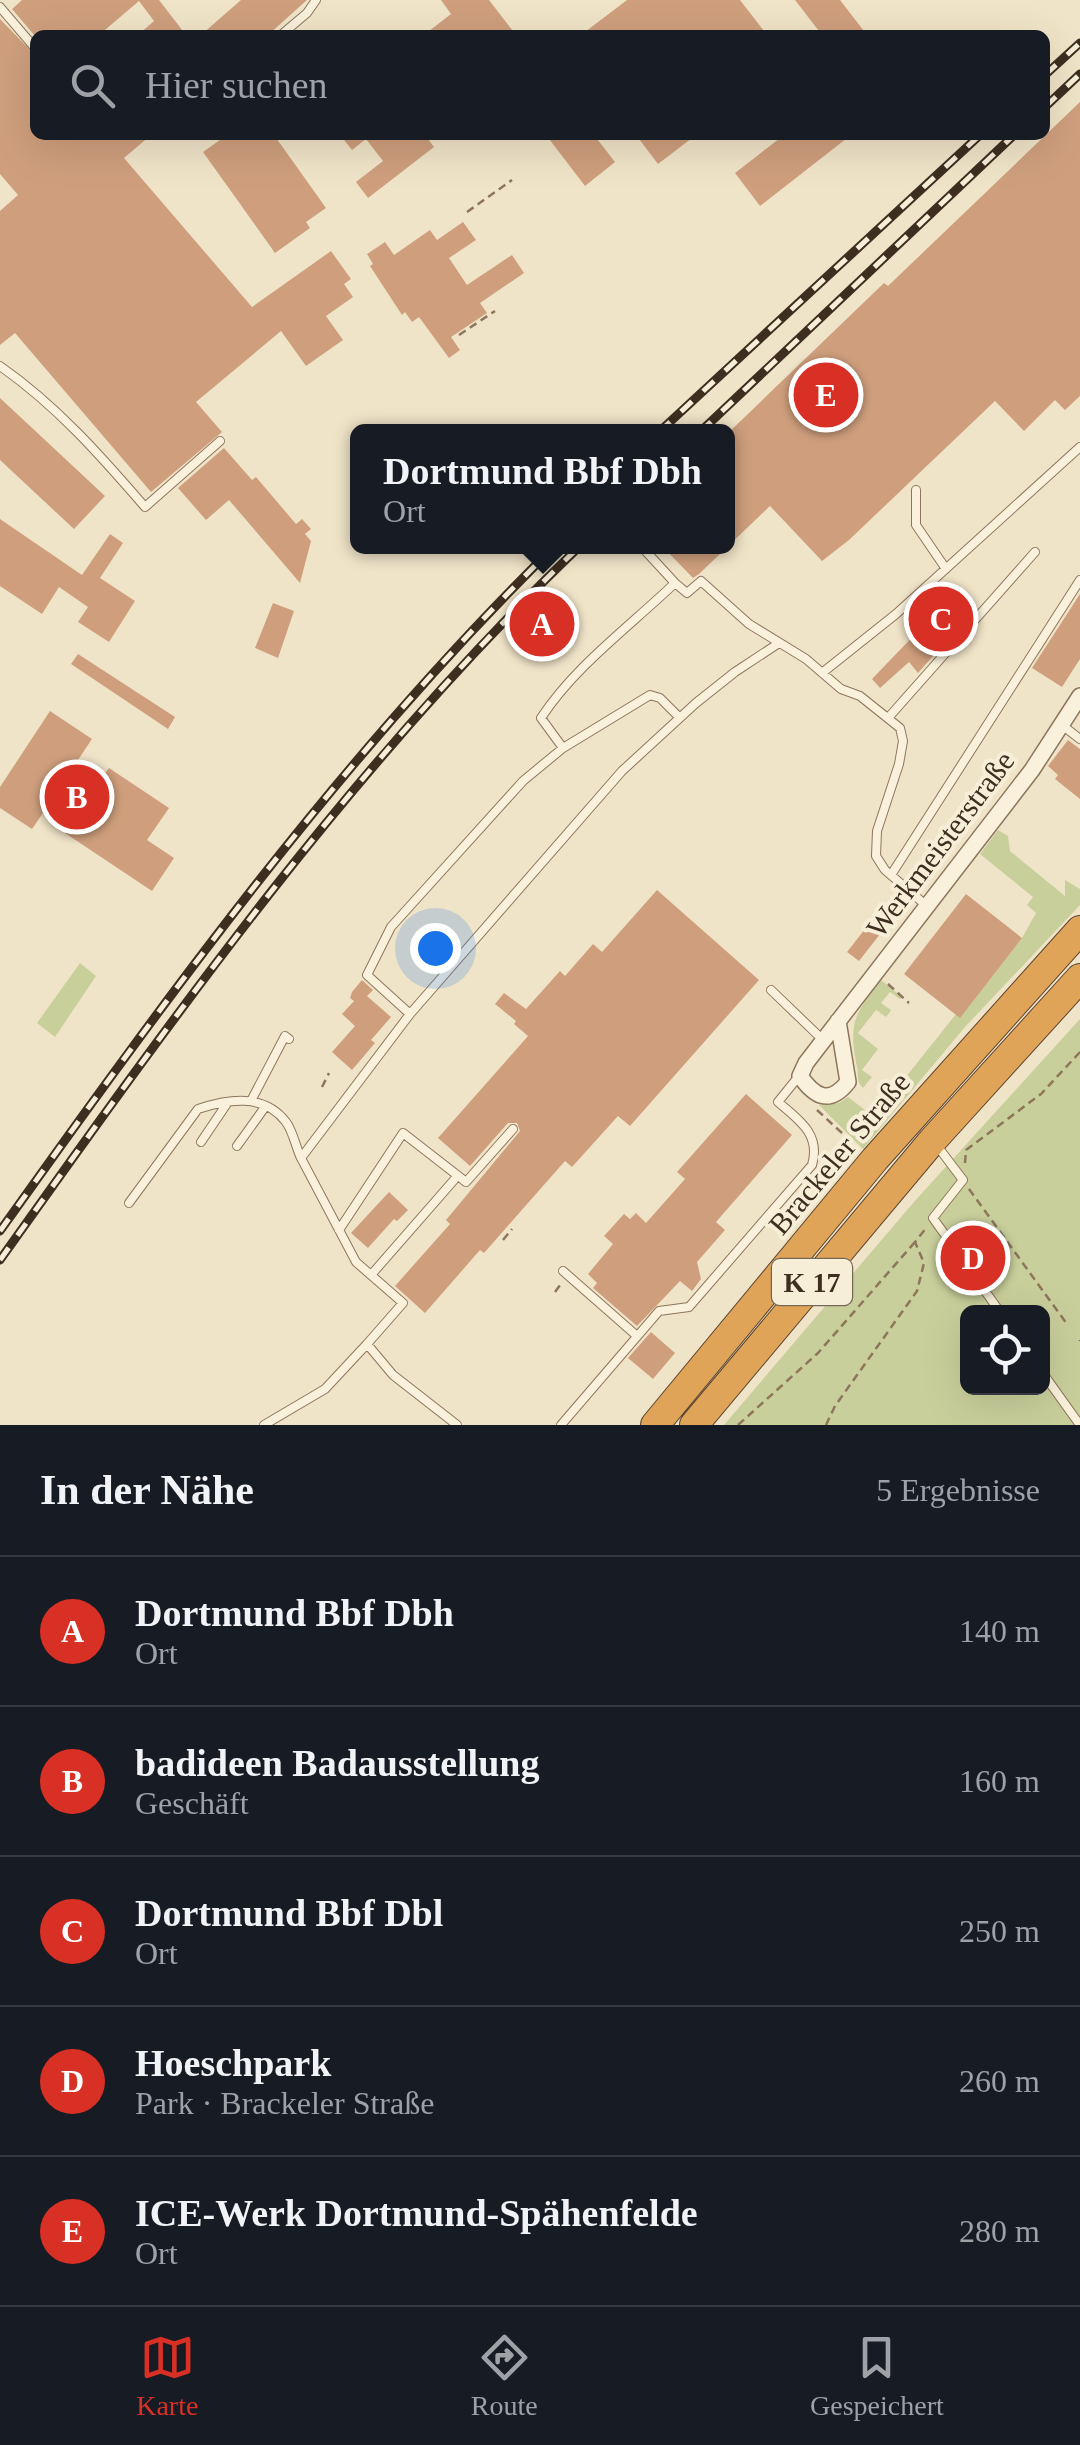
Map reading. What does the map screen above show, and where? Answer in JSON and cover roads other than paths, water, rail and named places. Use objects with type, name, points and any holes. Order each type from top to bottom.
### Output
[{"type":"highway","name":"Brackeler Straße","points":[[654,1425],[875,1159],[1080,930]]},
{"type":"highway","name":"Brackeler Straße","points":[[694,1425],[932,1141],[1080,978]]},
{"type":"street","name":"Werkmeisterstraße","points":[[800,1076],[823,1040],[1032,770],[1080,696]]},
{"type":"street","points":[[800,1076],[819,1096],[831,1095],[848,1082],[838,1022]]},
{"type":"lane","points":[[287,30],[316,0]]},
{"type":"lane","points":[[0,8],[30,42]]},
{"type":"lane","points":[[0,366],[28,385],[90,444],[145,507],[220,441]]},
{"type":"lane","points":[[822,673],[896,614],[1080,446]]},
{"type":"lane","points":[[916,490],[916,525],[946,569]]},
{"type":"lane","points":[[888,718],[1034,552]]},
{"type":"lane","points":[[648,554],[687,593],[702,580],[748,624],[900,728],[903,741],[878,831],[876,856],[892,876],[928,907]]},
{"type":"lane","points":[[892,876],[1080,580]]},
{"type":"lane","points":[[564,748],[541,718],[549,706],[571,680],[675,583]]},
{"type":"lane","points":[[301,1158],[410,1014],[622,771],[734,672],[780,643]]},
{"type":"lane","points":[[410,1014],[366,975],[391,927],[441,868],[523,781],[564,748],[650,695],[660,698],[680,718]]},
{"type":"lane","points":[[1062,725],[1080,739]]},
{"type":"lane","points":[[770,990],[823,1040]]},
{"type":"lane","points":[[252,1099],[285,1036],[289,1039]]},
{"type":"lane","points":[[561,1425],[659,1311],[689,1308],[812,1164],[816,1152],[814,1138],[778,1102],[800,1076]]},
{"type":"lane","points":[[129,1203],[198,1109],[252,1099],[286,1122],[356,1262],[403,1303],[324,1389],[264,1425]]},
{"type":"lane","points":[[201,1142],[228,1102]]},
{"type":"lane","points":[[236,1146],[265,1106]]},
{"type":"lane","points":[[339,1230],[404,1133],[466,1182],[513,1130]]},
{"type":"lane","points":[[932,1141],[963,1180],[934,1218],[995,1305]]},
{"type":"lane","points":[[371,1275],[454,1180]]},
{"type":"lane","points":[[563,1271],[637,1336]]},
{"type":"lane","points":[[366,1344],[393,1374],[457,1425]]},
{"type":"lane","points":[[1050,1383],[1080,1425]]},
{"type":"railway","points":[[1050,70],[1080,43]]},
{"type":"railway","points":[[1050,102],[1080,74]]},
{"type":"railway","points":[[668,424],[975,140]]},
{"type":"railway","points":[[708,424],[1009,140]]},
{"type":"railway","points":[[0,1231],[262,876],[403,707],[547,554]]},
{"type":"railway","points":[[0,1260],[203,980],[345,800],[420,712],[572,554]]},
{"type":"place","name":"ICE-Werk Dortmund-Spähenfelde","points":[[826,395]]},
{"type":"place","name":"Dortmund Bbf Dbl","points":[[941,619]]},
{"type":"place","name":"Dortmund Bbf Dbh","points":[[542,624]]},
{"type":"place","name":"badideen Badausstellung","points":[[77,797]]},
{"type":"place","name":"Hoeschpark","points":[[973,1258]]}]
